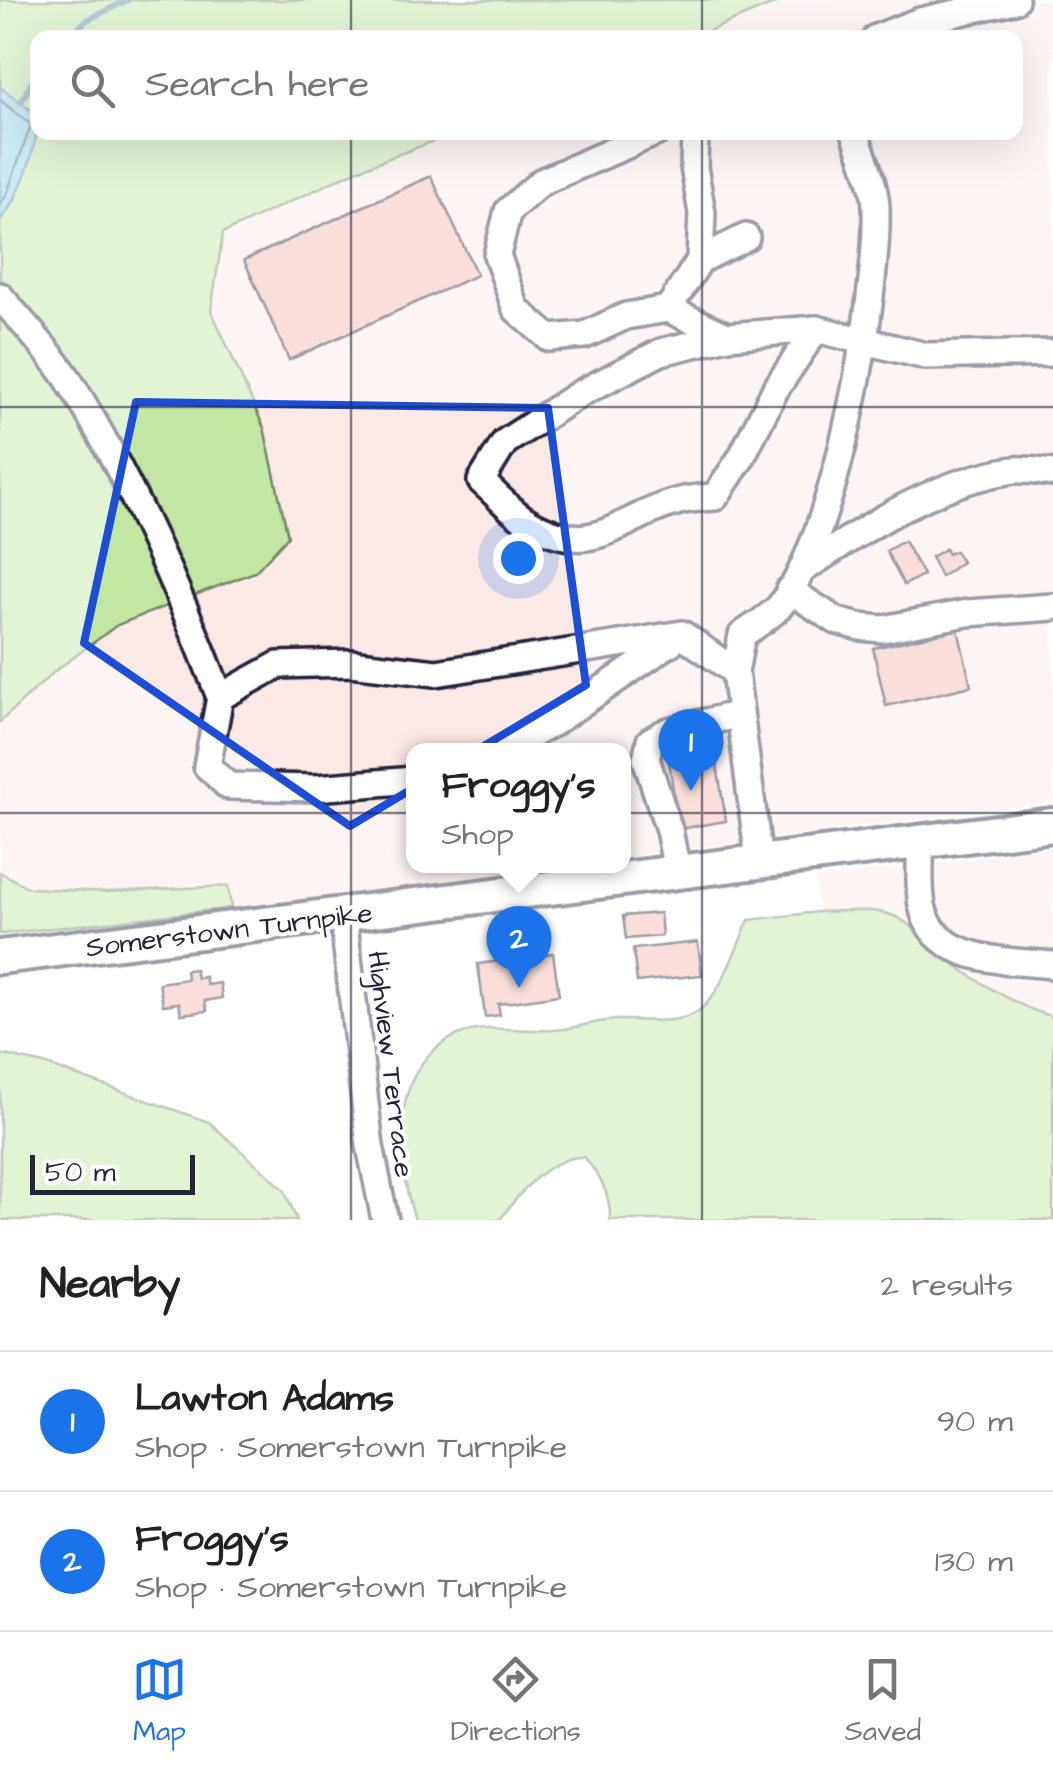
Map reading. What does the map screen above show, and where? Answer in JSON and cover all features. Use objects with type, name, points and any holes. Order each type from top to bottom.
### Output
[{"type":"main road","name":"Somerstown Turnpike","points":[[0,957],[1053,825]]},
{"type":"street","points":[[897,30],[920,21],[1016,0]]},
{"type":"street","points":[[639,140],[542,182],[508,212],[497,255],[516,309],[549,338],[585,335],[626,316],[668,310],[727,336]]},
{"type":"street","points":[[668,310],[700,260],[702,214],[694,167],[695,140]]},
{"type":"street","points":[[759,860],[735,672],[742,635],[778,608],[796,580],[831,483],[866,342],[876,204],[857,140]]},
{"type":"street","points":[[700,260],[746,237]]},
{"type":"street","points":[[0,296],[66,377],[122,476],[192,624],[220,698],[207,766],[228,786],[315,788],[406,781]]},
{"type":"street","points":[[816,330],[775,390],[715,497],[678,501],[612,532],[568,538],[526,521],[482,481],[505,442],[580,393],[662,352],[727,336],[816,330],[926,356],[1041,354],[1053,367]]},
{"type":"street","points":[[796,580],[864,528],[941,488],[1016,470],[1053,474]]},
{"type":"street","points":[[796,580],[837,621],[872,628],[967,613],[1053,607]]},
{"type":"street","points":[[220,698],[278,665],[350,663],[436,674],[682,634],[735,672]]},
{"type":"street","points":[[516,743],[554,722],[682,634]]},
{"type":"street","points":[[677,870],[669,830],[646,759],[650,741],[668,731],[740,714]]},
{"type":"street","points":[[920,842],[922,906],[945,942],[981,957],[1053,965]]},
{"type":"street","name":"Highview Terrace","points":[[343,915],[370,1146],[384,1220]]},
{"type":"highlighted area","points":[[136,402],[548,408],[586,685],[350,826],[84,643]]},
{"type":"shaded area","points":[[783,0],[1053,0],[1053,802],[631,856],[631,743],[406,743],[406,873],[506,873],[231,908],[228,886],[108,892],[29,888],[0,872],[0,722],[55,671],[117,625],[255,572],[264,428],[211,310],[223,233],[360,169],[437,140],[1023,140],[1023,30],[711,30]]},
{"type":"shaded area","points":[[1053,847],[1053,1017],[1032,1011],[996,991],[885,913],[818,912],[815,879]]},
{"type":"green space","points":[[0,0],[783,0],[711,30],[30,30],[30,110],[0,87]]},
{"type":"green space","points":[[36,140],[437,140],[360,169],[223,233],[211,310],[264,428],[288,536],[255,572],[117,625],[55,671],[0,722],[0,221],[15,200]]},
{"type":"green space","points":[[0,872],[29,888],[108,892],[228,886],[231,908],[0,934]]},
{"type":"green space","points":[[871,911],[896,917],[986,986],[1053,1017],[1053,1220],[610,1220],[603,1186],[584,1157],[571,1158],[547,1169],[500,1220],[415,1220],[403,1169],[403,1114],[409,1088],[421,1065],[438,1047],[463,1033],[485,1029],[554,1030],[607,1021],[688,1016],[713,995],[749,920]]},
{"type":"green space","points":[[0,1054],[44,1064],[209,1122],[284,1189],[297,1220],[0,1220]]},
{"type":"water","points":[[0,87],[30,110],[30,140],[35,140],[27,171],[0,221]]},
{"type":"building","points":[[431,176],[477,275],[289,360],[244,260]]},
{"type":"building","points":[[904,541],[923,575],[904,585],[886,551]]},
{"type":"building","points":[[945,549],[948,554],[955,551],[962,562],[941,577],[931,557]]},
{"type":"building","points":[[958,629],[971,686],[886,706],[873,648]]},
{"type":"building","points":[[678,761],[678,766],[686,765],[688,771],[717,765],[726,821],[679,829],[669,762]]},
{"type":"building","points":[[660,913],[662,936],[626,939],[623,916]]},
{"type":"building","points":[[698,942],[702,975],[637,982],[633,949]]},
{"type":"building","points":[[553,953],[559,995],[498,1004],[500,1015],[485,1017],[478,964]]},
{"type":"building","points":[[195,969],[197,978],[205,977],[207,985],[220,983],[222,998],[205,1001],[207,1011],[181,1014],[179,1003],[163,1005],[159,983],[187,979],[186,970]]},
{"type":"waterway","points":[[77,30],[85,21],[128,0]]},
{"type":"waterway","points":[[21,102],[30,85]]},
{"type":"place","name":"Lawton Adams","points":[[691,791]]},
{"type":"place","name":"Froggy's","points":[[519,988]]}]
